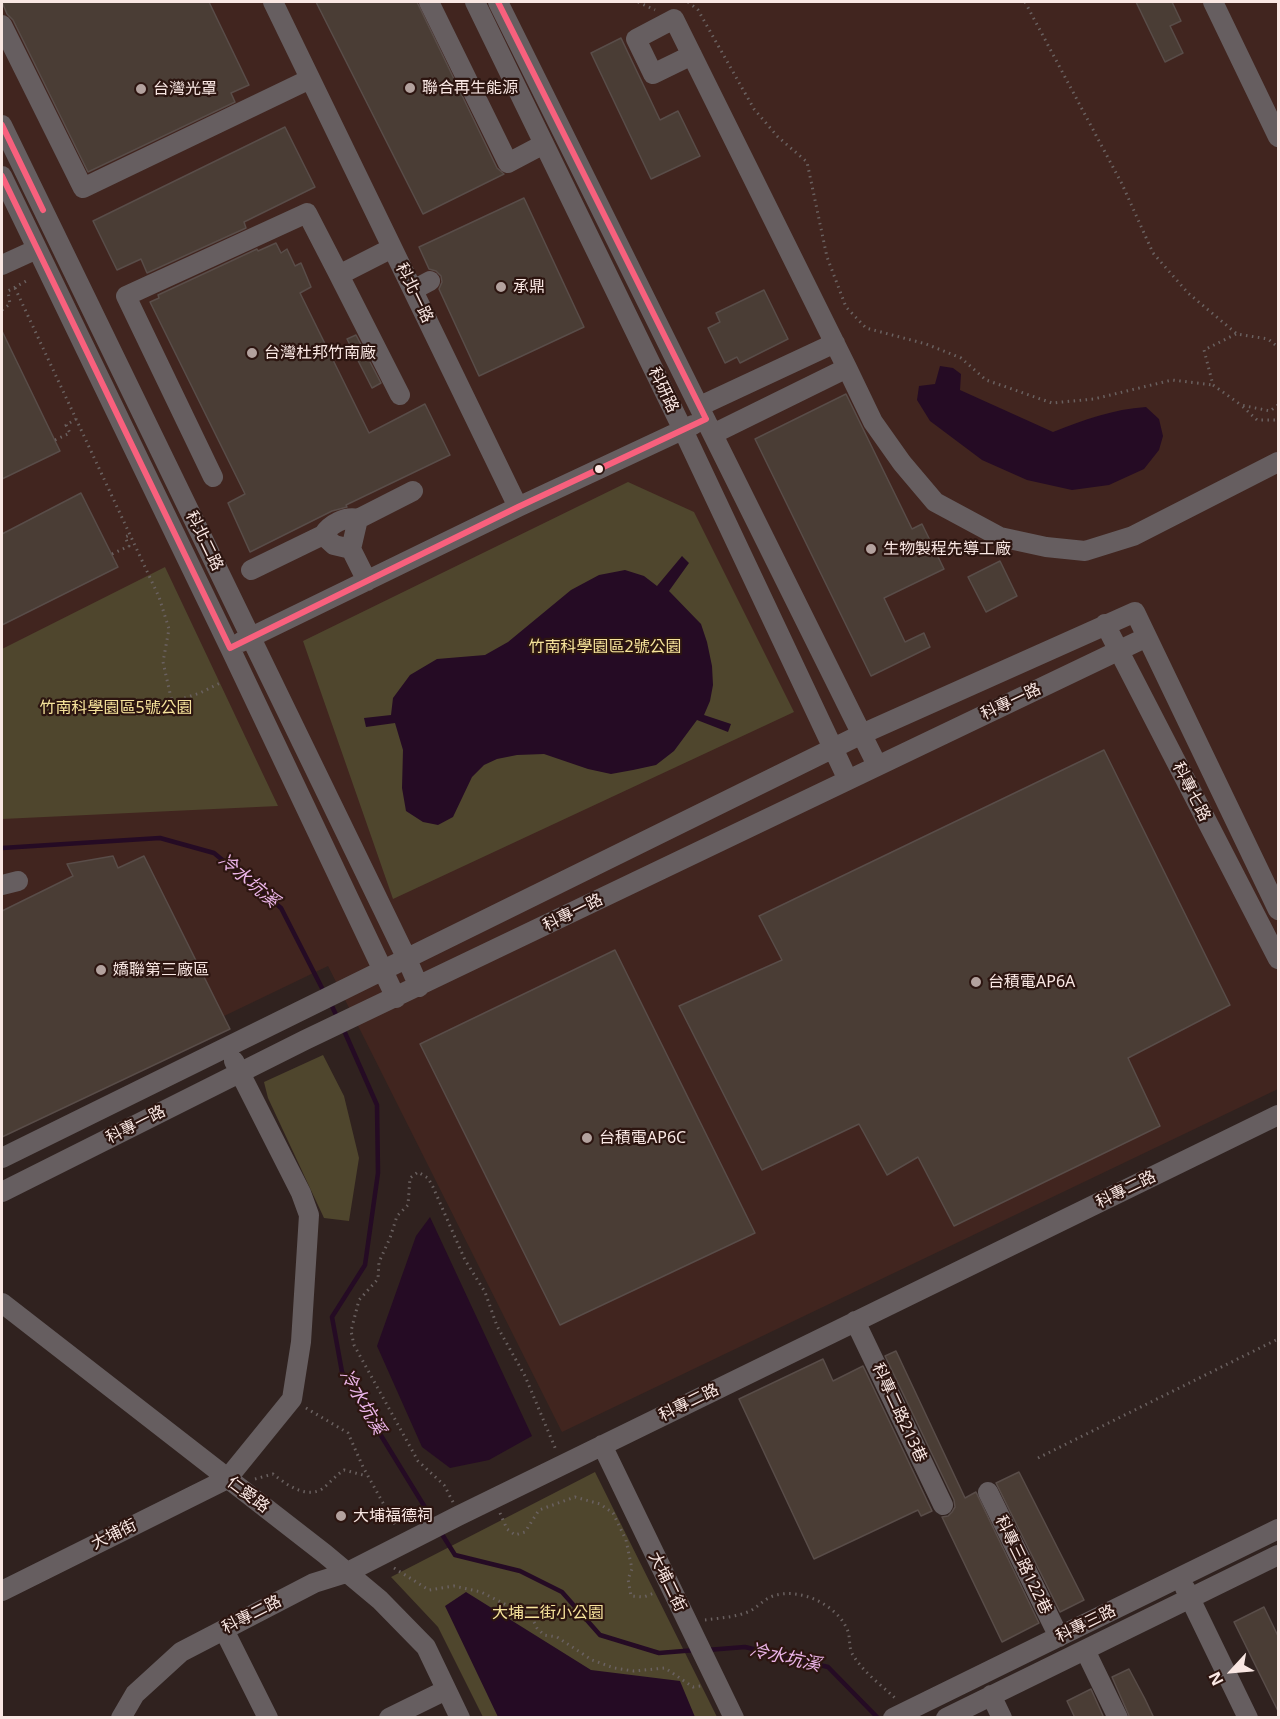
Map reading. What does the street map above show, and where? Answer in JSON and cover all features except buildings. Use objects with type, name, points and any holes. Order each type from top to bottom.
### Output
[{"type":"street","name":"科北一路","points":[[273,2],[392,248],[421,286],[518,507]]},
{"type":"street","points":[[429,2],[508,164],[544,144]]},
{"type":"street","name":"科研路","points":[[474,2],[683,430],[848,780]]},
{"type":"street","name":"科研路","points":[[498,2],[877,765]]},
{"type":"street","points":[[1213,2],[1278,137]]},
{"type":"street","points":[[2,26],[82,188],[310,79]]},
{"type":"street","points":[[692,55],[873,422],[902,463],[935,502],[1000,537],[1046,547],[1085,551],[1133,536],[1278,462]]},
{"type":"street","name":"科北二路","points":[[2,124],[419,987]]},
{"type":"street","name":"科北二路","points":[[2,176],[396,998]]},
{"type":"street","points":[[213,477],[126,296],[307,213],[400,395]]},
{"type":"street","points":[[339,275],[392,248]]},
{"type":"street","points":[[2,265],[37,249]]},
{"type":"street","points":[[706,420],[835,343]]},
{"type":"street","points":[[230,648],[518,507],[683,430],[847,368]]},
{"type":"street","points":[[251,570],[323,535],[327,527],[350,517],[358,519],[413,491]]},
{"type":"street","points":[[358,519],[351,549],[367,581]]},
{"type":"street","points":[[323,535],[334,544],[351,549]]},
{"type":"street","name":"科專一路","points":[[2,1158],[862,734],[1135,612]]},
{"type":"street","name":"科專七路","points":[[1135,612],[1278,910]]},
{"type":"street","name":"科專七路","points":[[1104,624],[1278,959]]},
{"type":"street","name":"科專一路","points":[[2,1192],[305,1040],[1147,638]]},
{"type":"street","points":[[227,1046],[301,1194],[309,1215],[301,1342],[292,1399],[227,1479]]},
{"type":"street","name":"科專二路","points":[[121,1718],[135,1694],[180,1652],[314,1583],[346,1573],[405,1534],[602,1445],[1278,1115]]},
{"type":"street","name":"仁愛路","points":[[2,1303],[325,1554],[380,1600],[426,1647],[460,1718]]},
{"type":"street","name":"科專二路213巷","points":[[855,1322],[943,1505]]},
{"type":"street","name":"大埔二街","points":[[602,1445],[734,1718]]},
{"type":"street","name":"大埔街","points":[[2,1591],[227,1479]]},
{"type":"street","name":"科專三路122巷","points":[[988,1492],[1059,1637]]},
{"type":"street","name":"科專三路","points":[[895,1711],[1059,1637],[1278,1529]]},
{"type":"street","name":"科專三路","points":[[946,1718],[1278,1555]]},
{"type":"street","points":[[1180,1578],[1248,1718]]},
{"type":"street","points":[[224,1630],[268,1718]]},
{"type":"street","points":[[1085,1650],[1118,1718]]},
{"type":"street","points":[[389,1718],[446,1689]]},
{"type":"street","points":[[991,1695],[1002,1718]]},
{"type":"path","points":[[688,2],[698,10],[754,109],[778,136],[807,162],[827,257],[846,307],[866,328],[927,344],[961,358],[986,380],[1052,403],[1094,399],[1172,380],[1213,386],[1241,405],[1257,420],[1278,420]]},
{"type":"path","points":[[1025,2],[1122,184],[1153,253],[1188,293],[1237,334],[1268,339],[1278,347]]},
{"type":"path","points":[[2,310],[10,304],[8,291],[28,280]]},
{"type":"path","points":[[15,288],[159,597],[169,629],[163,662],[172,702],[200,693],[222,682]]},
{"type":"path","points":[[1213,386],[1203,350],[1237,334]]},
{"type":"path","points":[[1241,405],[1270,411],[1278,405]]},
{"type":"path","points":[[55,440],[70,433],[66,425],[76,419]]},
{"type":"path","points":[[112,554],[129,546],[125,537],[130,535]]},
{"type":"path","points":[[456,1509],[444,1485],[418,1461],[354,1345],[351,1330],[359,1300],[378,1279],[379,1262],[397,1216],[408,1205],[410,1178],[418,1172],[428,1178],[434,1187],[465,1260],[485,1292],[497,1326],[525,1376],[556,1450]]},
{"type":"path","points":[[1038,1458],[1278,1340]]},
{"type":"path","points":[[303,1406],[348,1433],[367,1476],[405,1534]]},
{"type":"path","points":[[255,1479],[273,1474],[288,1486],[309,1493],[321,1490],[344,1470],[367,1476]]},
{"type":"path","points":[[498,1511],[507,1528],[515,1535],[525,1532],[539,1510],[575,1497],[600,1504],[613,1513],[626,1540],[632,1569],[628,1579],[632,1596],[644,1597],[670,1587]]},
{"type":"path","points":[[388,1565],[429,1590],[454,1586],[481,1592],[532,1618],[544,1635],[557,1637],[592,1660],[614,1668],[634,1671],[665,1668],[693,1687],[706,1685]]},
{"type":"path","points":[[688,1623],[742,1614],[772,1596],[786,1594],[806,1596],[826,1605],[843,1620],[848,1632],[850,1652],[895,1711]]},
{"type":"shaded area","points":[[2,2],[1278,2],[1278,1089],[562,1432],[328,966],[220,1018],[2,1077]]},
{"type":"shaded area","points":[[940,366],[953,368],[961,374],[960,390],[1053,432],[1087,419],[1146,407],[1159,419],[1163,436],[1159,450],[1144,469],[1109,485],[1072,490],[1027,480],[982,460],[930,421],[917,400],[919,386],[935,384]]},
{"type":"shaded area","points":[[682,556],[689,563],[669,591],[701,624],[712,666],[713,685],[704,715],[731,724],[728,732],[697,720],[674,751],[656,765],[611,774],[544,754],[517,755],[497,759],[484,765],[472,777],[453,817],[438,825],[423,822],[406,811],[402,788],[403,750],[395,723],[366,727],[364,718],[391,715],[393,698],[410,675],[437,659],[485,655],[508,642],[571,590],[599,575],[625,570],[644,576],[657,586]]},
{"type":"shaded area","points":[[430,1217],[532,1436],[489,1460],[450,1468],[422,1447],[377,1346],[416,1236]]},
{"type":"shaded area","points":[[466,1592],[591,1670],[680,1681],[695,1717],[498,1717],[445,1606]]},
{"type":"green space","name":"竹南科學園區2號公園","points":[[628,482],[694,512],[794,712],[393,899],[303,641]]},
{"type":"green space","name":"竹南科學園區5號公園","points":[[165,567],[278,806],[2,819],[2,649]]},
{"type":"green space","points":[[323,1055],[344,1096],[359,1158],[349,1221],[324,1218],[268,1098],[264,1082]]},
{"type":"green space","name":"大埔二街小公園","points":[[595,1472],[717,1717],[483,1717],[438,1627],[391,1577]]},
{"type":"waterway","name":"冷水坑溪","points":[[2,848],[160,838],[214,853],[281,908],[324,992]]},
{"type":"waterway","name":"冷水坑溪","points":[[330,1002],[338,1019]]},
{"type":"waterway","name":"冷水坑溪","points":[[342,1026],[377,1105],[378,1173],[365,1265],[332,1317],[342,1372],[434,1522]]},
{"type":"waterway","name":"冷水坑溪","points":[[440,1531],[455,1555],[520,1571],[562,1592],[600,1635],[659,1653],[696,1650]]},
{"type":"waterway","name":"冷水坑溪","points":[[707,1650],[745,1647],[828,1667],[878,1718]]},
{"type":"transit line","points":[[2,176],[230,648],[518,507],[706,419],[498,2]]},
{"type":"transit line","points":[[2,125],[43,210]]},
{"type":"place","name":"聯合再生能源","points":[[410,88]]},
{"type":"place","name":"台灣光罩","points":[[141,89]]},
{"type":"place","name":"承鼎","points":[[501,287]]},
{"type":"place","name":"台灣杜邦竹南廠","points":[[252,353]]},
{"type":"place","name":"生物製程先導工廠","points":[[871,549]]},
{"type":"place","name":"嬌聯第三廠區","points":[[101,970]]},
{"type":"place","name":"台積電AP6A","points":[[976,982]]},
{"type":"place","name":"台積電AP6C","points":[[587,1138]]},
{"type":"place","name":"大埔福德祠","points":[[341,1516]]}]
